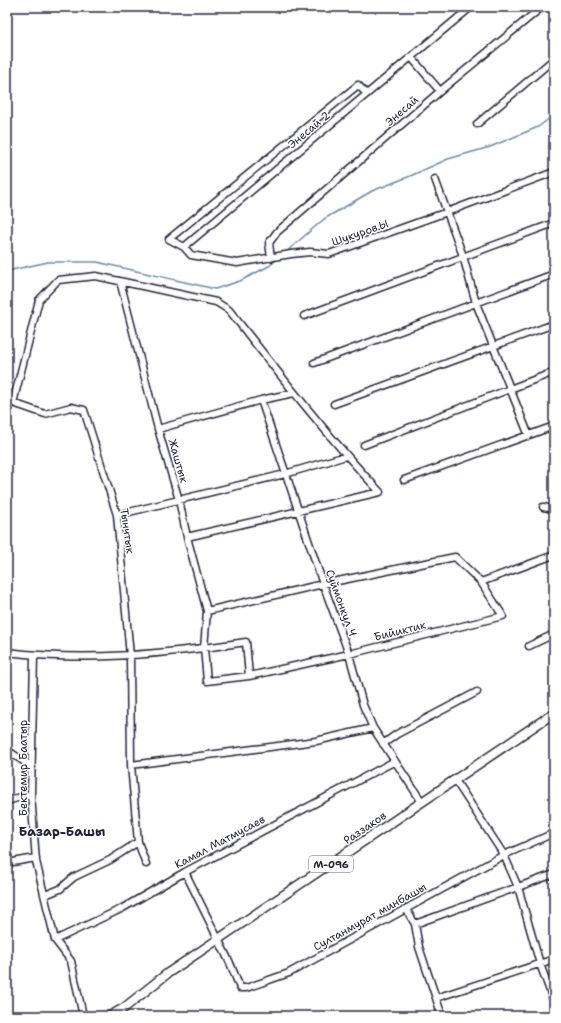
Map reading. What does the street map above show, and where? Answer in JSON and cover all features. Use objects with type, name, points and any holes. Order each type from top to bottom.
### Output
[{"type":"main road","name":"Раззаков","points":[[110,1016],[124,1008],[168,974],[554,713]]},
{"type":"street","name":"Энесай 2","points":[[184,247],[471,7]]},
{"type":"street","name":"Энесай","points":[[271,258],[269,243],[278,232],[440,91],[542,7]]},
{"type":"street","points":[[411,57],[440,91]]},
{"type":"street","points":[[476,124],[554,59]]},
{"type":"street","name":"Шукуров.Ы","points":[[367,94],[358,85],[169,239],[184,247],[191,255],[237,263],[310,252],[329,254],[554,172]]},
{"type":"street","points":[[436,179],[463,256],[476,303],[529,436]]},
{"type":"street","points":[[304,316],[554,223]]},
{"type":"street","points":[[314,363],[554,274]]},
{"type":"street","name":"Тынчтык","points":[[120,281],[96,276],[58,280],[39,300],[13,403],[45,414],[71,407],[84,410],[117,515],[130,656],[131,764],[138,842],[146,864]]},
{"type":"street","points":[[120,281],[216,302],[229,310],[346,456],[380,492],[187,537]]},
{"type":"street","name":"Жаштык","points":[[120,281],[158,429],[179,500],[187,537],[207,611],[204,648],[207,681]]},
{"type":"street","points":[[334,404],[554,324]]},
{"type":"street","points":[[364,445],[549,374]]},
{"type":"street","points":[[158,429],[261,400],[294,393]]},
{"type":"street","name":"Суймонкул Ч","points":[[261,400],[298,512],[349,654],[363,705],[373,728],[422,802]]},
{"type":"street","points":[[404,480],[554,426]]},
{"type":"street","points":[[117,515],[285,474],[346,456]]},
{"type":"street","points":[[543,508],[554,509]]},
{"type":"street","points":[[207,611],[323,584],[455,557],[481,582],[554,555]]},
{"type":"street","name":"Бийиктик","points":[[207,681],[249,676],[349,654],[503,616],[481,582]]},
{"type":"street","points":[[529,646],[554,634]]},
{"type":"street","points":[[7,652],[34,656],[130,656],[246,642],[249,676]]},
{"type":"street","name":"Бектемир Баатыр","points":[[34,656],[31,794],[36,858],[55,940],[71,961],[83,1016]]},
{"type":"street","points":[[383,744],[397,734],[477,692]]},
{"type":"street","points":[[131,764],[316,741],[373,728]]},
{"type":"street","points":[[7,750],[32,766]]},
{"type":"street","name":"Камал Матмусаев","points":[[55,940],[121,909],[185,872],[395,761]]},
{"type":"street","points":[[455,780],[504,855],[518,888],[540,964],[554,1002]]},
{"type":"street","points":[[7,801],[31,794]]},
{"type":"street","name":"Султанмурат минбашы","points":[[218,940],[230,963],[240,988],[246,988],[289,973],[504,855],[554,833]]},
{"type":"street","points":[[45,895],[60,889],[74,877],[110,860],[138,842]]},
{"type":"street","points":[[7,863],[36,858]]},
{"type":"street","points":[[185,872],[218,940]]},
{"type":"street","points":[[415,924],[554,874]]},
{"type":"street","points":[[406,909],[415,924],[419,947],[442,1016]]},
{"type":"street","points":[[436,998],[554,959]]},
{"type":"waterway","points":[[286,252],[324,219],[372,191],[448,159],[490,147],[538,127],[554,115]]},
{"type":"waterway","points":[[7,271],[48,262],[97,262],[215,289],[240,281],[269,266],[278,259]]},
{"type":"district","name":"Базар-Башы","points":[[62,831]]}]
